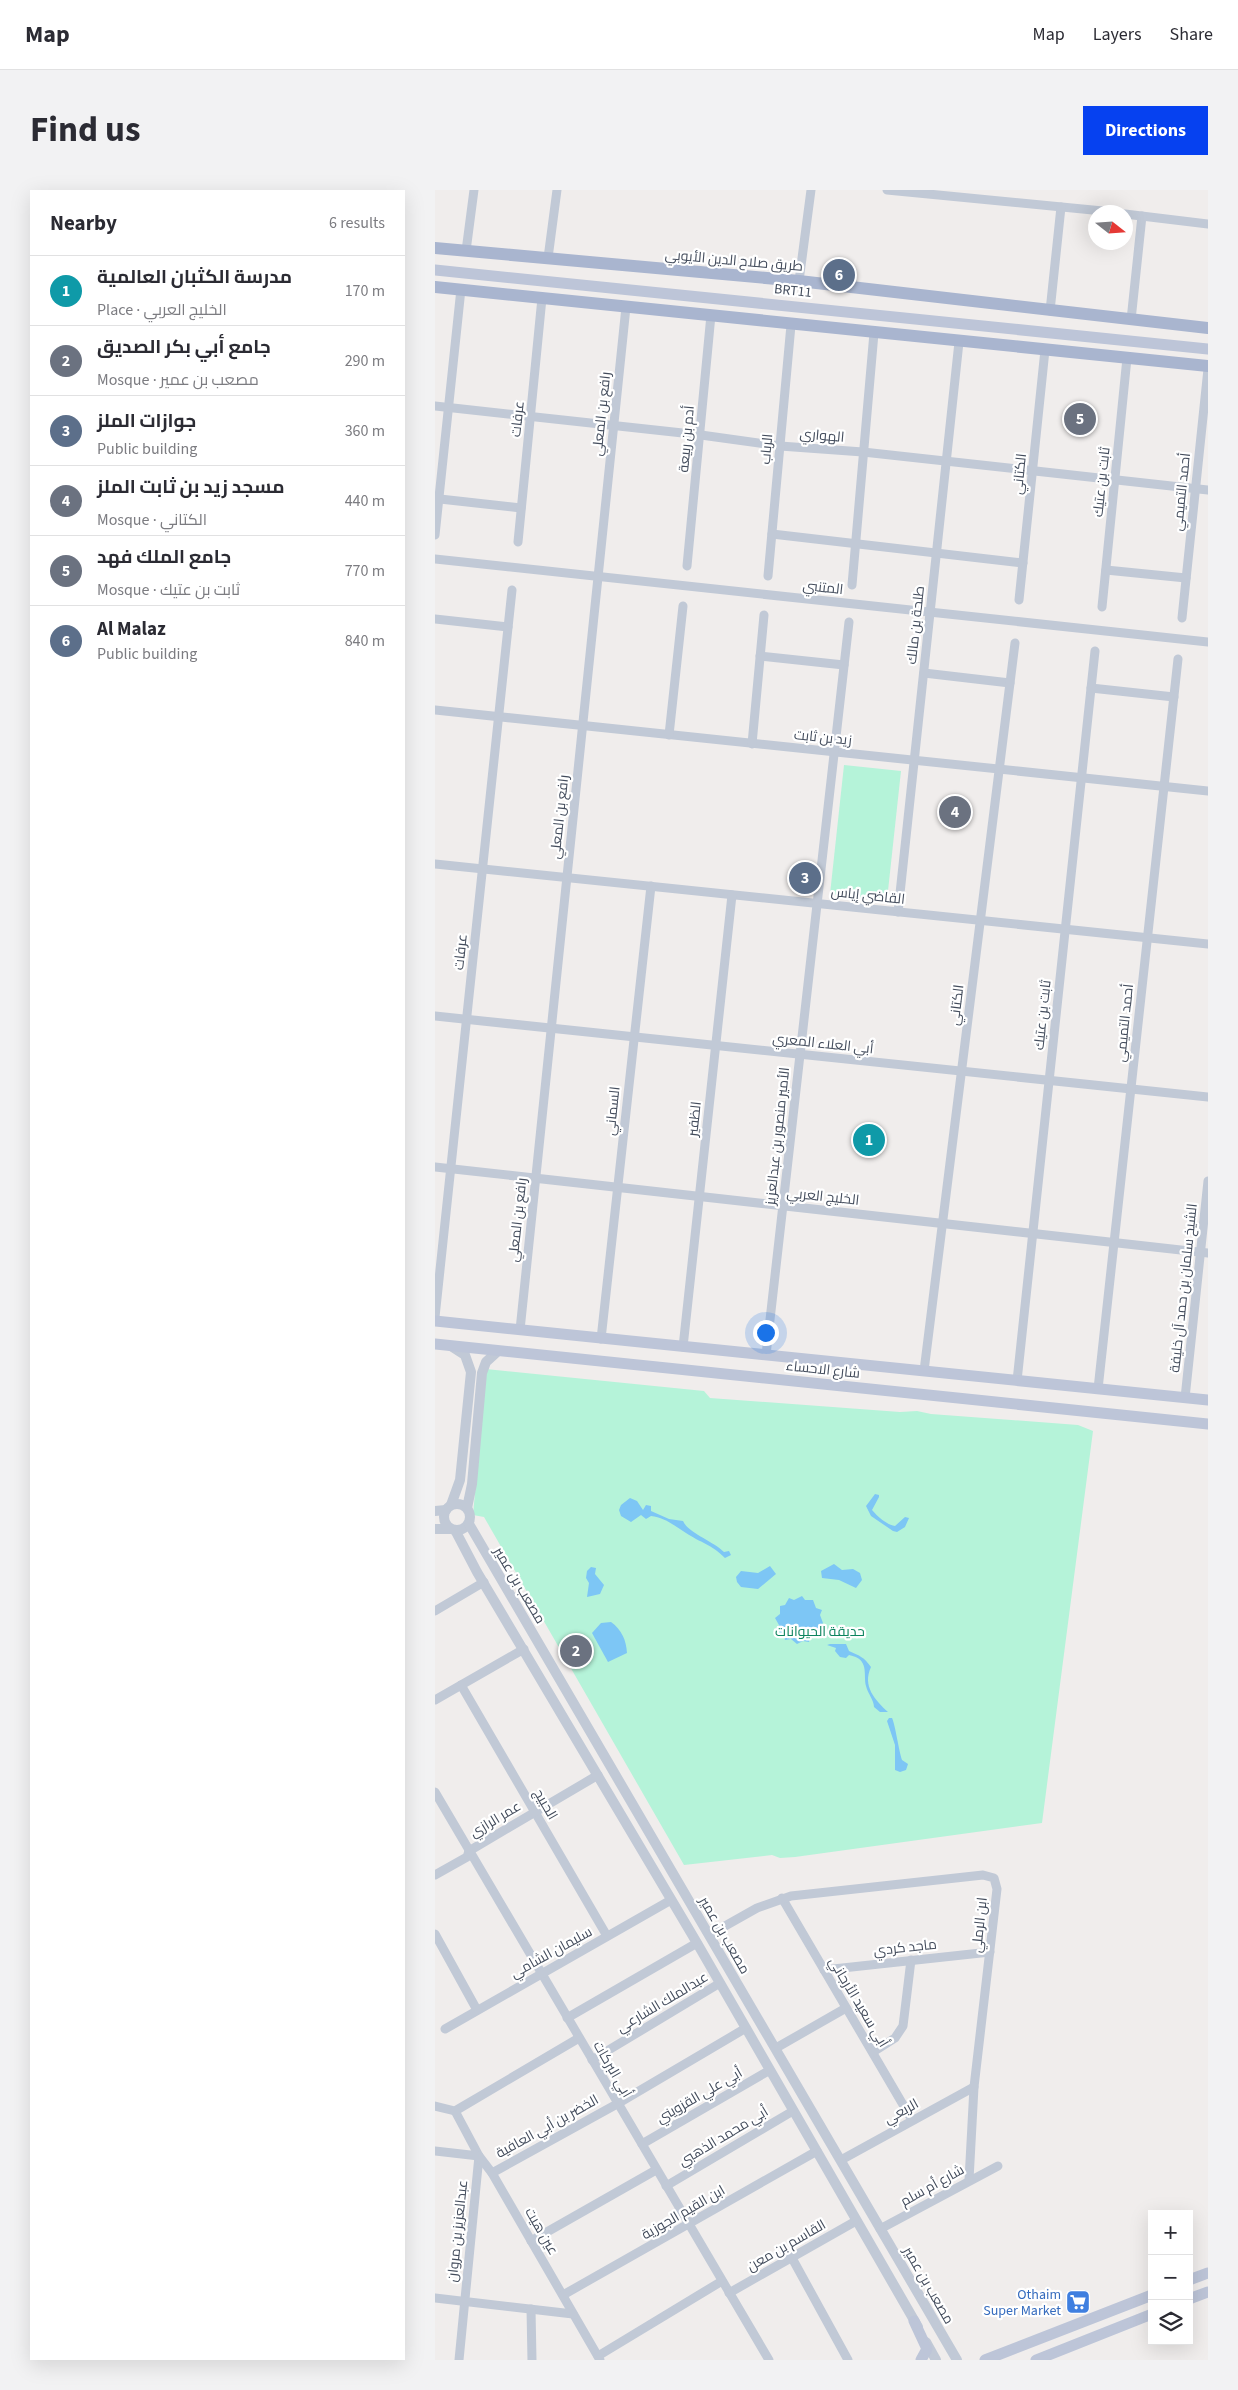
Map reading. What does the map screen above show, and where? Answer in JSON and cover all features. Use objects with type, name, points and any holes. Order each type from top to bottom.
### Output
[{"type":"main road","name":"طريق صلاح الدين الأيوبي","points":[[435,248],[799,281],[1208,328]]},
{"type":"main road","name":"BRT11","points":[[435,270],[1208,349]]},
{"type":"main road","points":[[435,287],[1208,367]]},
{"type":"main road","name":"شارع الاحساء","points":[[435,1321],[1208,1400]]},
{"type":"main road","name":"شارع الاحساء","points":[[435,1344],[1208,1424]]},
{"type":"main road","points":[[1193,2279],[1208,2273]]},
{"type":"main road","points":[[1193,2298],[1208,2292]]},
{"type":"main road","points":[[985,2360],[1148,2297]]},
{"type":"main road","points":[[1036,2360],[1148,2316]]},
{"type":"main road","points":[[914,2321],[927,2349],[927,2353],[921,2360]]},
{"type":"street","points":[[465,251],[474,190]]},
{"type":"street","points":[[548,258],[557,190]]},
{"type":"street","points":[[799,281],[811,190]]},
{"type":"street","points":[[893,190],[1088,209]]},
{"type":"street","points":[[1050,311],[1061,206]]},
{"type":"street","points":[[1133,215],[1208,224]]},
{"type":"street","points":[[1131,320],[1142,216]]},
{"type":"street","points":[[435,535],[461,289]]},
{"type":"street","name":"عرفات","points":[[517,542],[542,298]]},
{"type":"street","name":"رافع بن المعلي","points":[[520,1330],[626,307]]},
{"type":"street","name":"أدم بن ربيعة","points":[[687,566],[711,315]]},
{"type":"street","name":"الرباب","points":[[768,576],[791,325]]},
{"type":"street","points":[[851,584],[874,333]]},
{"type":"street","name":"طلحة بن مالك","points":[[898,912],[959,342]]},
{"type":"street","name":"الكتاني","points":[[1019,600],[1045,350]]},
{"type":"street","name":"ثابت بن عتيك","points":[[1102,607],[1127,358]]},
{"type":"street","name":"أحمد التميمي","points":[[1182,618],[1208,367]]},
{"type":"street","name":"الهواري","points":[[435,406],[701,435],[780,446],[863,452],[1208,490]]},
{"type":"street","points":[[440,499],[521,508]]},
{"type":"street","points":[[772,534],[1023,563]]},
{"type":"street","name":"المتنبي","points":[[435,558],[1208,642]]},
{"type":"street","points":[[1106,570],[1186,578]]},
{"type":"street","name":"عرفات","points":[[435,1317],[512,590]]},
{"type":"street","points":[[669,735],[683,606]]},
{"type":"street","points":[[752,744],[764,615]]},
{"type":"street","points":[[435,620],[508,627]]},
{"type":"street","name":"الأمير منصور بن عبدالعزيز","points":[[766,1355],[849,622]]},
{"type":"street","name":"الكتاني","points":[[924,1371],[1015,643]]},
{"type":"street","name":"ثابت بن عتيك","points":[[1017,1381],[1095,651]]},
{"type":"street","points":[[760,656],[844,665]]},
{"type":"street","name":"أحمد التميمي","points":[[1098,1389],[1178,659]]},
{"type":"street","points":[[924,673],[1010,682]]},
{"type":"street","points":[[1091,688],[1174,697]]},
{"type":"street","name":"زيد بن ثابت","points":[[435,710],[1208,791]]},
{"type":"street","name":"القاضي إياس","points":[[435,864],[1208,944]]},
{"type":"street","name":"السماني","points":[[601,1339],[651,886]]},
{"type":"street","name":"الظفير","points":[[683,1347],[732,895]]},
{"type":"street","name":"أبي العلاء المعري","points":[[435,1016],[1208,1097]]},
{"type":"street","name":"الخليج العربي","points":[[435,1167],[1204,1252]]},
{"type":"street","name":"الشيخ سلمان بن حمد آل خليفة","points":[[1185,1398],[1204,1252],[1208,1181]]},
{"type":"street","points":[[451,1346],[465,1355],[476,1372]]},
{"type":"street","name":"مصعب بن عمير","points":[[498,1351],[476,1372],[460,1480],[444,1509],[444,1518],[453,1529],[524,1648],[697,1943],[936,2360]]},
{"type":"street","name":"مصعب بن عمير","points":[[476,1372],[472,1484],[467,1508],[470,1516],[469,1524],[957,2360]]},
{"type":"street","points":[[444,1509],[461,1504],[467,1508]]},
{"type":"street","points":[[435,1529],[463,1529],[469,1524]]},
{"type":"street","points":[[435,1611],[484,1582]]},
{"type":"street","points":[[435,1700],[524,1648]]},
{"type":"street","name":"الحبيج","points":[[461,1685],[607,1936]]},
{"type":"street","name":"عمر الرازي","points":[[435,1874],[467,1857],[469,1851],[598,1775]]},
{"type":"street","name":"أبي البركات","points":[[435,1792],[769,2360]]},
{"type":"street","name":"ابن الرملي","points":[[709,1935],[757,1908],[782,1898],[809,1893],[987,1875],[994,1878],[997,1885],[974,2087],[969,2180]]},
{"type":"street","name":"أبي سعيد الأرجاني","points":[[782,1898],[912,2120]]},
{"type":"street","name":"سليمان الشامي","points":[[445,2029],[671,1900]]},
{"type":"street","points":[[435,1934],[477,2010]]},
{"type":"street","points":[[567,2018],[697,1943]]},
{"type":"street","name":"ماجد كردي","points":[[824,1970],[990,1952]]},
{"type":"street","points":[[873,2052],[895,2038],[903,2026],[911,1960]]},
{"type":"street","name":"عبدالملك الشارعي","points":[[592,2060],[720,1983]]},
{"type":"street","points":[[776,2048],[846,2008]]},
{"type":"street","points":[[746,2028],[759,2020]]},
{"type":"street","name":"الخضر بن أبي العافية","points":[[492,2173],[617,2104],[746,2028]]},
{"type":"street","points":[[435,2106],[455,2111],[579,2038]]},
{"type":"street","name":"أبي علي القزويني","points":[[642,2144],[770,2070]]},
{"type":"street","name":"الربعي","points":[[841,2160],[974,2087]]},
{"type":"street","name":"أبي محمد الذهبي","points":[[666,2186],[793,2110]]},
{"type":"street","points":[[455,2111],[479,2156]]},
{"type":"street","points":[[435,2151],[479,2156]]},
{"type":"street","name":"ابن القيم الجوزية","points":[[563,2295],[817,2151]]},
{"type":"street","name":"عين هيت","points":[[479,2156],[492,2173],[599,2358]]},
{"type":"street","name":"عبدالعزيز بن مروان","points":[[459,2360],[479,2156]]},
{"type":"street","name":"شارع أم سلم","points":[[880,2229],[998,2166]]},
{"type":"street","points":[[531,2241],[656,2170]]},
{"type":"street","name":"القاسم بن معن","points":[[729,2293],[856,2221]]},
{"type":"street","points":[[792,2258],[848,2360]]},
{"type":"street","points":[[599,2358],[722,2281]]},
{"type":"street","points":[[435,2298],[573,2314]]},
{"type":"street","points":[[531,2309],[532,2360]]},
{"type":"street","points":[[923,2336],[929,2340],[937,2338],[939,2332],[937,2326]]},
{"type":"green space","points":[[844,765],[901,771],[887,900],[830,894]]},
{"type":"green space","name":"حديقة الحيوانات","points":[[486,1369],[704,1391],[710,1398],[900,1412],[917,1411],[931,1414],[1078,1425],[1093,1431],[1042,1823],[795,1857],[780,1858],[772,1855],[684,1865],[484,1517],[473,1515]]},
{"type":"water","points":[[875,1494],[879,1495],[879,1497],[872,1510],[886,1522],[895,1526],[905,1517],[909,1518],[905,1527],[897,1532],[893,1531],[871,1516],[866,1506]]},
{"type":"water","points":[[630,1498],[637,1501],[643,1510],[646,1505],[651,1506],[651,1511],[669,1519],[683,1521],[695,1533],[724,1552],[729,1551],[731,1555],[725,1558],[720,1553],[660,1518],[651,1516],[646,1519],[641,1515],[631,1522],[621,1516],[619,1510],[621,1505]]},
{"type":"water","points":[[834,1564],[842,1570],[853,1569],[860,1573],[862,1580],[856,1588],[839,1580],[822,1578],[821,1571]]},
{"type":"water","points":[[770,1566],[776,1574],[758,1589],[741,1587],[737,1582],[736,1577],[741,1571],[758,1573]]},
{"type":"water","points":[[591,1567],[596,1568],[595,1574],[604,1585],[600,1594],[587,1597],[589,1583],[586,1578],[587,1571]]},
{"type":"water","points":[[802,1596],[805,1600],[813,1600],[816,1608],[822,1610],[820,1615],[823,1623],[819,1626],[818,1635],[810,1638],[809,1642],[803,1641],[797,1644],[791,1639],[785,1640],[784,1635],[777,1630],[779,1625],[775,1618],[780,1614],[780,1606],[785,1605],[789,1598],[794,1600]]},
{"type":"water","points":[[611,1622],[623,1636],[627,1653],[608,1662],[592,1633],[601,1623]]},
{"type":"water","points":[[846,1644],[849,1651],[862,1657],[871,1667],[868,1680],[871,1692],[888,1712],[880,1712],[874,1707],[866,1686],[863,1663],[856,1657],[849,1655],[846,1658],[840,1657],[835,1651],[836,1648],[827,1645]]},
{"type":"water","points":[[889,1718],[892,1718],[893,1721],[902,1760],[908,1764],[906,1770],[900,1772],[895,1770],[895,1745],[887,1721]]},
{"type":"place","name":"Al Malaz","points":[[839,275]]},
{"type":"place","name":"جامع الملك فهد","points":[[1080,419]]},
{"type":"place","name":"مسجد زيد بن ثابت الملز","points":[[955,812]]},
{"type":"place","name":"جوازات الملز","points":[[805,878]]},
{"type":"place","name":"مدرسة الكثبان العالمية","points":[[869,1140]]},
{"type":"place","name":"جامع أبي بكر الصديق","points":[[576,1651]]},
{"type":"place","name":"Othaim Super Market","points":[[1078,2302]]}]
